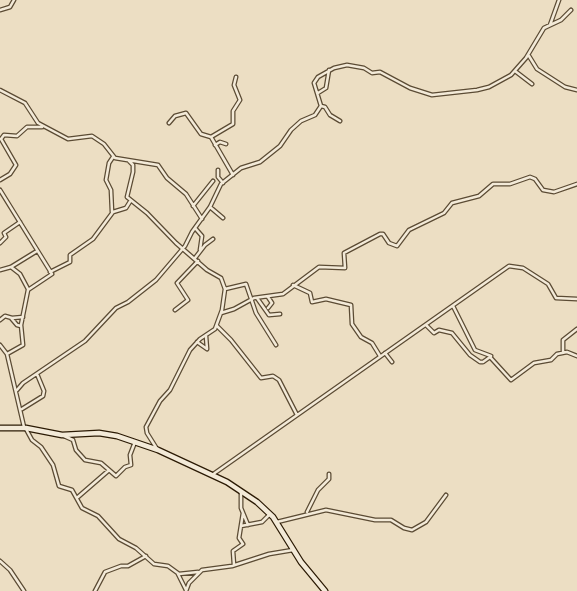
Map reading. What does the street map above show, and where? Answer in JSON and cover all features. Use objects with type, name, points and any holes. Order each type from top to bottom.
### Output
[{"type":"street","points":[[0,10],[10,7],[14,0]]},
{"type":"street","points":[[550,25],[559,0]]},
{"type":"street","points":[[17,390],[23,383],[86,341],[116,308],[151,285],[183,249],[210,207],[223,182],[241,168],[260,162],[280,146],[293,128],[303,120],[315,115],[321,106],[314,81],[329,70],[347,65],[361,67],[372,72],[382,73],[410,88],[433,95],[481,89],[508,77],[515,71],[528,55],[544,28],[561,20],[571,10]]},
{"type":"street","points":[[528,55],[530,61],[537,69],[565,87],[577,90]]},
{"type":"street","points":[[318,93],[326,88],[330,76],[329,70]]},
{"type":"street","points":[[515,71],[532,84]]},
{"type":"street","points":[[211,138],[232,124],[233,111],[240,100],[236,95],[238,90],[234,85],[236,77]]},
{"type":"street","points":[[0,90],[25,103],[34,118],[43,126],[70,140],[94,137],[104,144],[113,157],[158,164],[167,178],[186,194],[202,220]]},
{"type":"street","points":[[321,106],[325,107],[332,117],[340,121]]},
{"type":"street","points":[[169,123],[177,115],[186,113],[201,134],[211,138],[233,175]]},
{"type":"street","points":[[0,180],[10,174],[16,165],[1,139],[4,136],[17,136],[27,127],[43,126]]},
{"type":"street","points":[[216,145],[220,142],[226,144]]},
{"type":"street","points":[[112,213],[111,190],[106,180],[108,162],[113,157]]},
{"type":"street","points":[[129,161],[133,165],[133,172],[127,196],[183,249],[221,278],[225,289],[217,326],[197,342],[185,357],[171,388],[160,401],[146,427],[146,433],[158,450]]},
{"type":"street","points":[[218,170],[218,177],[223,182]]},
{"type":"street","points":[[221,313],[234,309],[252,299],[283,294],[319,267],[345,268],[344,253],[380,234],[383,234],[389,243],[397,246],[411,229],[444,214],[452,203],[479,196],[493,184],[510,184],[530,177],[535,179],[543,190],[554,192],[577,184]]},
{"type":"street","points":[[193,206],[214,181]]},
{"type":"street","points":[[0,190],[50,272],[51,276],[28,290]]},
{"type":"street","points":[[50,272],[70,262],[70,255],[96,237],[112,213],[126,207],[132,199]]},
{"type":"street","points":[[210,207],[223,218]]},
{"type":"street","points":[[0,245],[6,237],[4,233],[20,222]]},
{"type":"street","points":[[195,228],[202,236],[200,250]]},
{"type":"street","points":[[195,258],[200,250],[213,239]]},
{"type":"street","points":[[0,270],[11,267],[38,251]]},
{"type":"street","points":[[175,310],[188,300],[177,282],[198,261]]},
{"type":"street","points":[[212,475],[510,266],[522,268],[548,284],[557,299],[577,299]]},
{"type":"street","points":[[7,354],[23,346],[21,326],[28,290],[20,274],[11,267]]},
{"type":"street","points":[[225,289],[245,284],[256,313],[276,345]]},
{"type":"street","points":[[294,285],[310,293],[312,302],[325,299],[351,304],[352,324],[361,336],[373,344],[380,356]]},
{"type":"street","points":[[268,297],[272,303],[268,308]]},
{"type":"street","points":[[257,298],[269,315],[280,314]]},
{"type":"street","points":[[453,306],[475,350],[491,356]]},
{"type":"street","points":[[0,320],[5,316],[11,318],[23,317]]},
{"type":"street","points":[[11,318],[17,326],[21,326]]},
{"type":"street","points":[[426,325],[434,333],[439,330],[452,333],[470,355],[480,362],[490,357],[511,380],[534,363],[551,360],[563,352],[577,356]]},
{"type":"street","points":[[217,326],[262,378],[273,376],[279,380],[297,415]]},
{"type":"street","points":[[563,352],[564,340],[577,328]]},
{"type":"street","points":[[197,342],[207,349],[206,336]]},
{"type":"street","points":[[0,345],[7,354],[22,409],[25,428],[32,440],[41,447],[53,465],[59,486],[71,489],[78,497],[82,508],[98,516],[115,536],[136,548],[154,564],[168,566],[178,574],[186,591]]},
{"type":"street","points":[[385,353],[392,362]]},
{"type":"street","points":[[22,409],[43,396],[43,390],[37,374]]},
{"type":"street","points":[[0,428],[25,428],[62,435],[73,440],[76,450],[85,460],[101,463],[108,471],[117,476],[125,467],[131,465],[130,456],[136,442]]},
{"type":"street","points":[[62,435],[99,433],[136,442],[212,475],[241,492],[279,522],[301,562],[325,591]]},
{"type":"street","points":[[78,497],[108,471]]},
{"type":"street","points":[[305,513],[314,502],[318,490],[329,479],[329,474]]},
{"type":"street","points":[[241,492],[240,505],[248,525]]},
{"type":"street","points":[[279,522],[290,520],[305,513],[326,510],[375,520],[391,520],[412,530],[426,522],[446,495]]},
{"type":"street","points":[[234,565],[233,551],[243,544],[239,538],[243,513]]},
{"type":"street","points":[[240,526],[262,522],[270,514]]},
{"type":"street","points":[[178,574],[234,565],[269,554],[294,550]]},
{"type":"street","points":[[94,591],[105,572],[130,566],[146,556]]},
{"type":"street","points":[[0,561],[10,570],[24,591]]},
{"type":"street","points":[[186,591],[198,572]]}]
